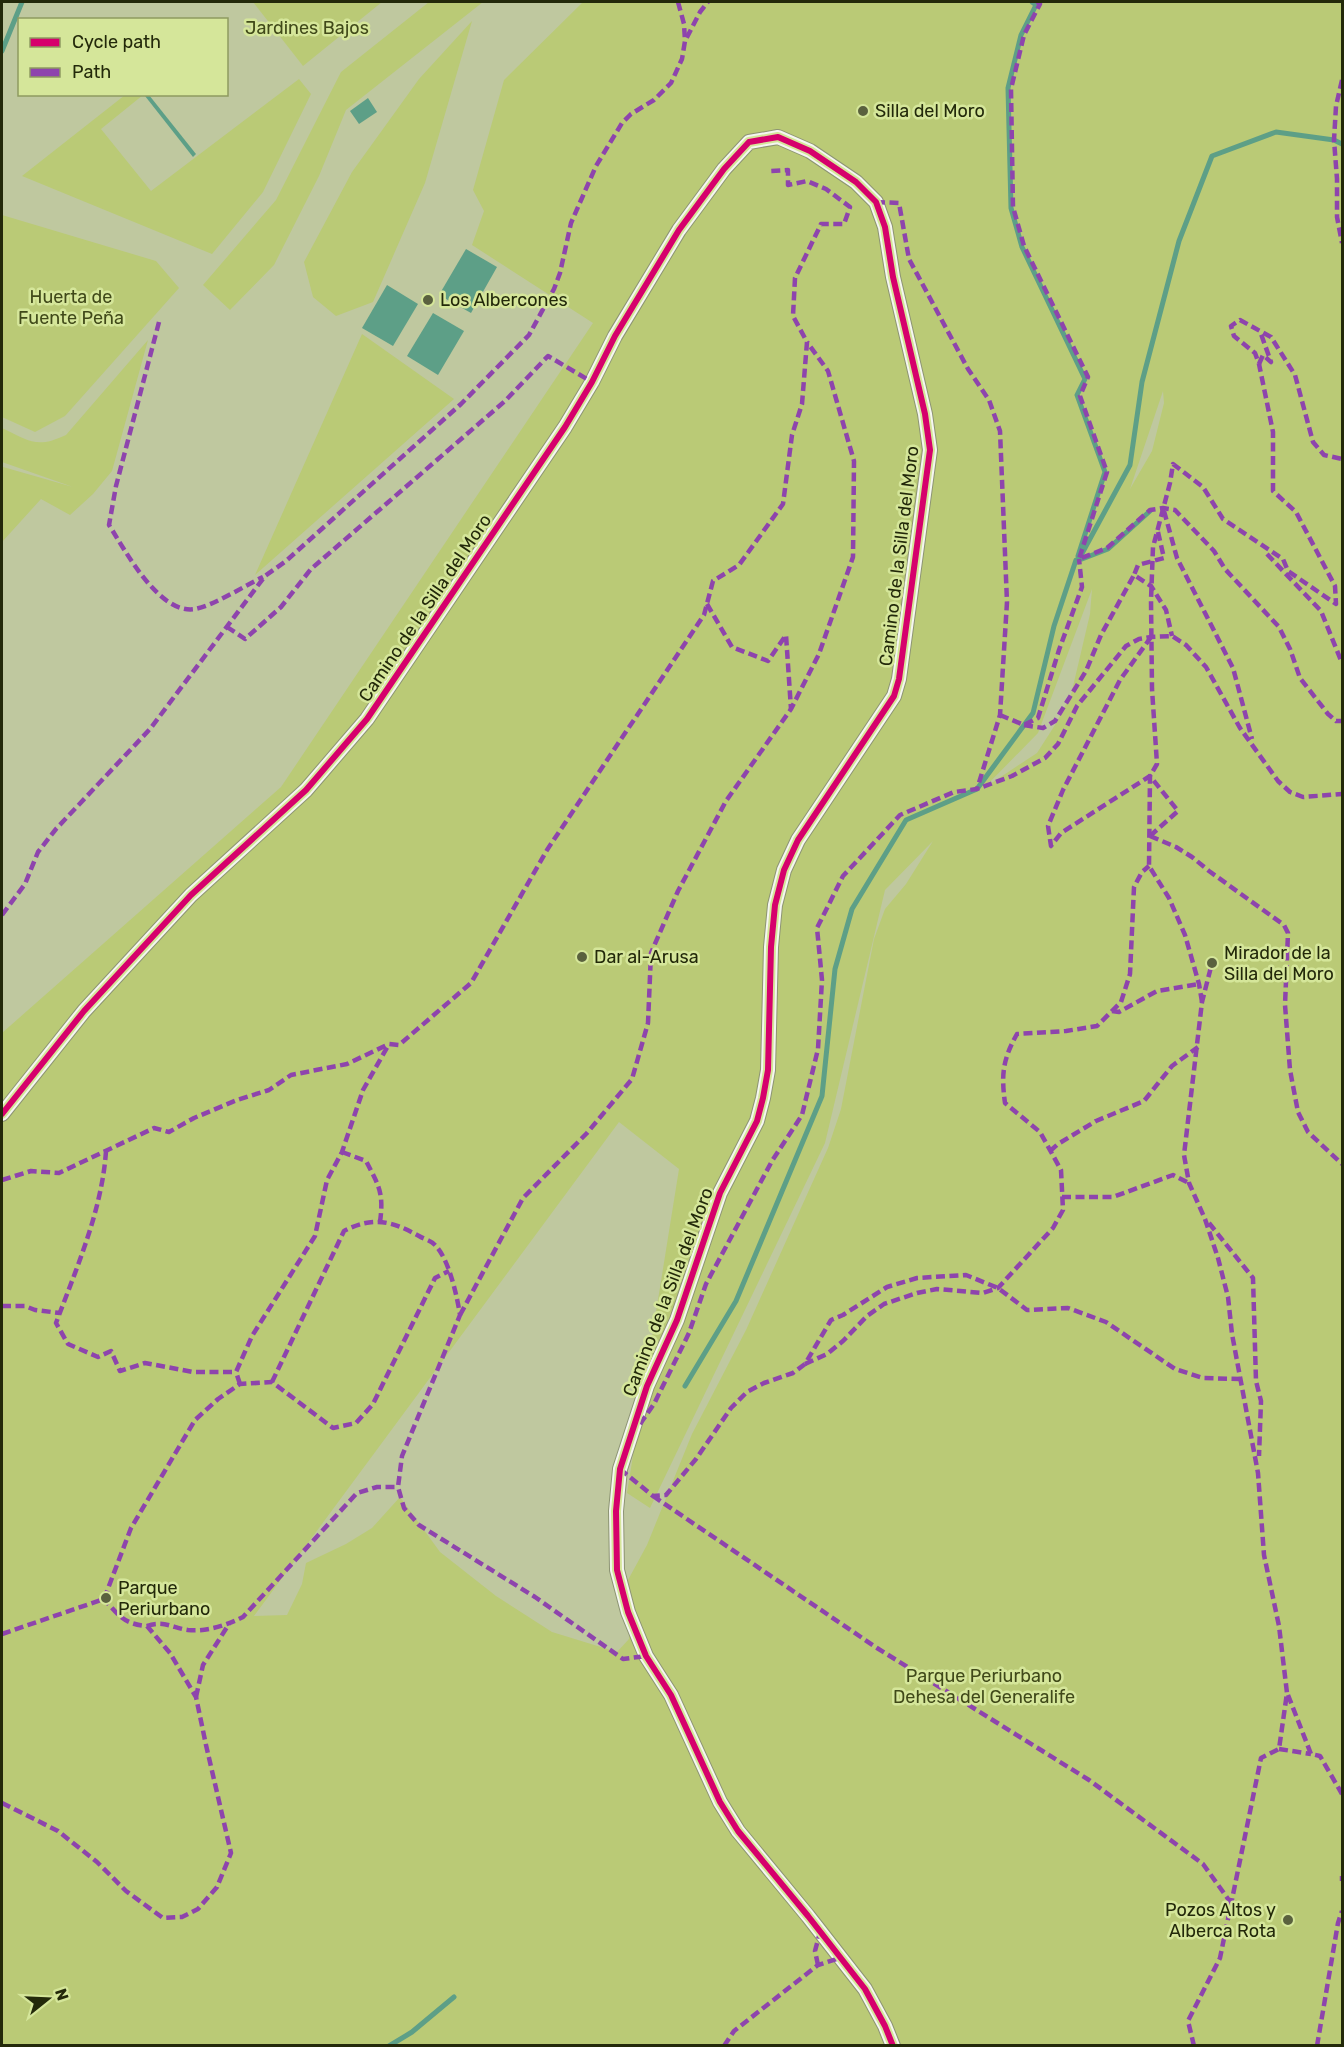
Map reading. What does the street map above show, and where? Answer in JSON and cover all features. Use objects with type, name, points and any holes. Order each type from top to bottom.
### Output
[{"type":"street","name":"Camino de la Silla del Moro","points":[[2,1114],[84,1011],[191,895],[306,790],[367,719],[565,427],[592,382],[615,336],[679,230],[736,156],[749,142],[778,137],[810,151],[856,182],[876,202],[885,227],[893,277],[925,414],[930,450],[899,679],[894,696],[798,840],[784,870],[775,905],[771,946],[768,1070],[763,1098],[757,1121],[720,1193],[677,1320],[647,1386],[620,1469],[616,1511],[617,1570],[628,1612],[646,1656],[671,1695],[720,1802],[738,1831],[865,1989],[893,2046]]},
{"type":"green space","name":"Jardines Bajos","points":[[253,2],[382,2],[303,66]]},
{"type":"green space","points":[[429,2],[483,2],[346,110],[319,176],[274,265],[230,310],[203,285],[276,200],[341,72]]},
{"type":"green space","name":"Parque Periurbano Dehesa del Generalife","points":[[583,2],[1342,2],[1342,2045],[2,2045],[2,1033],[281,787],[593,323],[472,245],[484,211],[473,190],[504,80]],"holes":[[[1163,391],[1164,403],[1152,451],[1130,489]],[[1092,589],[1090,614],[1071,695],[1055,725],[1037,753],[984,788],[1038,733]],[[933,841],[906,884],[885,909],[874,939],[841,1109],[828,1148],[746,1330],[692,1434],[647,1545],[628,1580],[631,1614],[629,1639],[617,1652],[552,1632],[496,1596],[440,1552],[400,1497],[372,1528],[346,1544],[306,1563],[302,1584],[287,1615],[254,1616],[619,1122],[679,1169],[627,1493],[650,1508],[825,1143],[885,890]]]},
{"type":"green space","points":[[472,21],[425,183],[373,302],[336,316],[313,297],[304,262],[352,172],[419,79]]},
{"type":"green space","points":[[299,79],[311,94],[263,192],[212,254],[22,176],[124,96],[142,96],[101,129],[151,191]]},
{"type":"green space","name":"Huerta de Fuente Peña","points":[[2,215],[156,261],[179,288],[65,416],[35,432],[2,417]]},
{"type":"green space","points":[[362,334],[454,399],[255,575]]},
{"type":"green space","points":[[148,340],[112,471],[93,494],[70,515],[41,499],[2,542],[3,467],[73,487],[2,462],[2,428],[33,442],[47,442],[66,435]]},
{"type":"shaded area","points":[[145,96],[150,96],[196,154],[193,157]]},
{"type":"shaded area","points":[[368,98],[377,112],[359,124],[350,111]]},
{"type":"shaded area","points":[[466,249],[497,267],[471,313],[439,295]]},
{"type":"shaded area","points":[[387,285],[418,304],[393,346],[362,328]]},
{"type":"shaded area","points":[[433,313],[464,331],[438,375],[407,356]]},
{"type":"waterway","points":[[2,51],[22,2]]},
{"type":"waterway","points":[[1032,2],[1036,5],[1021,35],[1008,88],[1011,208],[1022,247],[1085,379],[1077,395],[1105,472],[1078,556]]},
{"type":"waterway","points":[[685,1386],[736,1301],[822,1096],[835,969],[852,909],[906,820],[977,789],[1033,713],[1054,626],[1076,560],[1079,559],[1130,465],[1142,382],[1179,241],[1212,156],[1276,132],[1334,140],[1342,144]]},
{"type":"waterway","points":[[1082,559],[1108,549],[1150,511]]},
{"type":"waterway","points":[[389,2046],[412,2032],[454,1997]]},
{"type":"marked path","points":[[678,2],[684,24],[685,41]]},
{"type":"marked path","points":[[2,915],[25,884],[38,852],[56,829],[150,729],[265,576],[286,561],[461,404],[529,335],[554,289],[560,273],[571,223],[596,166],[622,123],[631,114],[654,100],[671,83],[682,59],[685,41],[700,12],[708,2]]},
{"type":"marked path","points":[[1037,2],[1040,4],[1024,35],[1011,89],[1013,207],[1024,246],[1088,377],[1080,396],[1107,472],[1079,559],[1107,548],[1150,510],[1163,508],[1175,510],[1214,551],[1225,569],[1279,627],[1300,678],[1328,714],[1336,721],[1342,721]]},
{"type":"marked path","points":[[1342,80],[1336,106],[1334,140],[1337,217],[1342,243]]},
{"type":"marked path","points":[[240,1384],[236,1372],[252,1336],[315,1236],[327,1180],[342,1152],[363,1090],[389,1044],[399,1045],[471,983],[547,850],[704,615],[713,581],[739,565],[783,504],[792,435],[802,404],[807,342],[793,316],[795,278],[821,224],[844,224],[850,207],[826,189],[807,181],[788,185],[788,170],[769,171]]},
{"type":"marked path","points":[[876,202],[899,203],[909,259],[968,369],[989,400],[1000,431],[1007,602],[1000,715],[977,789]]},
{"type":"marked path","points":[[1202,1002],[1185,935],[1169,898],[1149,866],[1150,776],[1157,764],[1152,689],[1153,547],[1173,464],[1203,487],[1223,519],[1283,559],[1288,571],[1336,604],[1335,586],[1296,512],[1273,491],[1273,432],[1259,364],[1255,353],[1234,336],[1231,326],[1240,320],[1271,337],[1295,375],[1313,442],[1324,455],[1342,459]]},
{"type":"marked path","points":[[159,322],[116,486],[109,525],[144,579],[169,602],[182,608],[203,607],[263,577]]},
{"type":"marked path","points":[[1259,364],[1263,355],[1271,362],[1260,331]]},
{"type":"marked path","points":[[460,1315],[523,1198],[587,1133],[632,1079],[648,1023],[651,953],[678,891],[726,801],[791,709],[819,654],[853,557],[854,461],[828,371],[807,342]]},
{"type":"marked path","points":[[227,627],[245,639],[281,607],[311,569],[505,401],[548,356],[592,382]]},
{"type":"marked path","points":[[1164,511],[1177,558],[1233,668],[1252,739]]},
{"type":"marked path","points":[[1158,532],[1164,558],[1138,565],[1134,575],[1151,586],[1166,610],[1172,636]]},
{"type":"marked path","points":[[1267,554],[1321,611],[1342,663]]},
{"type":"marked path","points":[[1000,715],[1024,725],[1038,718],[1082,587],[1079,559]]},
{"type":"marked path","points":[[1024,725],[1043,728],[1055,721],[1086,671],[1101,635],[1134,575]]},
{"type":"marked path","points":[[707,604],[732,647],[768,661],[786,635],[791,709]]},
{"type":"marked path","points":[[640,1424],[654,1404],[689,1333],[706,1284],[772,1161],[802,1115],[818,1049],[822,980],[817,928],[843,876],[900,815],[954,792],[977,789],[1012,776],[1045,758],[1058,744],[1077,706],[1126,646],[1139,639],[1172,636],[1186,645],[1206,667],[1240,728],[1278,781],[1290,792],[1303,797],[1342,794]]},
{"type":"marked path","points":[[1150,836],[1178,811],[1150,776],[1061,833],[1051,846],[1048,826],[1063,790],[1120,680],[1151,637]]},
{"type":"marked path","points":[[1150,836],[1192,857],[1284,925],[1288,933],[1285,1005],[1290,1070],[1298,1112],[1308,1132],[1342,1164]]},
{"type":"marked path","points":[[805,1364],[827,1354],[867,1316],[884,1304],[937,1289],[983,1293],[998,1288],[1053,1228],[1063,1210],[1061,1170],[1040,1132],[1005,1103],[1003,1075],[1006,1059],[1017,1034],[1066,1031],[1097,1026],[1121,1002],[1130,974],[1134,887],[1142,872],[1149,866]]},
{"type":"marked path","points":[[1194,2046],[1188,2021],[1220,1958],[1261,1758],[1279,1749],[1287,1693],[1279,1626],[1264,1555],[1258,1473],[1232,1334],[1228,1297],[1205,1219],[1189,1183],[1184,1155],[1202,1002],[1212,963]]},
{"type":"marked path","points":[[1112,1011],[1119,1012],[1157,991],[1199,984]]},
{"type":"marked path","points":[[2,1180],[31,1171],[59,1173],[154,1128],[169,1132],[194,1118],[237,1100],[269,1090],[291,1075],[347,1064],[389,1044]]},
{"type":"marked path","points":[[1050,1151],[1096,1121],[1144,1101],[1172,1066],[1198,1047]]},
{"type":"marked path","points":[[106,1151],[104,1173],[94,1217],[56,1323],[68,1344],[98,1357],[111,1351],[120,1371],[145,1363],[193,1372],[236,1372]]},
{"type":"marked path","points":[[342,1152],[366,1161],[379,1190],[380,1222]]},
{"type":"marked path","points":[[1062,1197],[1113,1197],[1173,1175],[1189,1183]]},
{"type":"marked path","points":[[272,1382],[344,1231],[364,1223],[382,1222],[400,1227],[432,1242],[440,1251],[448,1268],[460,1315],[402,1456],[398,1487],[404,1508],[419,1525],[535,1597],[623,1659],[646,1656]]},
{"type":"marked path","points":[[1209,1223],[1253,1278],[1256,1381],[1261,1401],[1259,1456]]},
{"type":"marked path","points":[[2,1634],[104,1599],[131,1528],[195,1420],[218,1399],[240,1384],[272,1382],[333,1428],[356,1423],[373,1404],[435,1278],[449,1271]]},
{"type":"marked path","points":[[620,1469],[653,1496],[666,1495],[696,1459],[731,1408],[747,1392],[764,1383],[793,1373],[805,1364],[831,1320],[887,1287],[917,1278],[966,1275],[998,1288],[1027,1310],[1068,1308],[1106,1322],[1175,1369],[1203,1378],[1240,1379]]},
{"type":"marked path","points":[[2,1306],[25,1306],[35,1310],[60,1313]]},
{"type":"marked path","points":[[147,1626],[163,1624],[188,1630],[202,1630],[224,1625],[243,1617],[357,1493],[377,1487],[398,1487]]},
{"type":"marked path","points":[[653,1496],[877,1648],[1089,1780],[1203,1864],[1231,1903]]},
{"type":"marked path","points":[[2,1803],[58,1831],[97,1862],[126,1891],[163,1918],[182,1917],[198,1909],[217,1887],[231,1853],[196,1697],[170,1653],[147,1626],[122,1618],[104,1599]]},
{"type":"marked path","points":[[196,1697],[203,1665],[229,1624]]},
{"type":"marked path","points":[[1288,1695],[1311,1754],[1320,1756],[1342,1794]]},
{"type":"marked path","points":[[1279,1749],[1311,1754]]},
{"type":"marked path","points":[[1342,1876],[1342,1881]]},
{"type":"marked path","points":[[1317,2046],[1342,1911]]},
{"type":"marked path","points":[[818,1965],[815,1951],[820,1932]]},
{"type":"marked path","points":[[724,2046],[734,2031],[818,1965],[840,1958]]},
{"type":"cycle path","points":[[2,1114],[84,1011],[191,895],[306,790],[367,719],[565,427],[592,382],[615,336],[679,230],[724,169],[749,142],[778,137],[810,151],[856,182],[876,202],[885,227],[893,277],[925,414],[930,450],[899,679],[894,696],[798,840],[784,870],[775,905],[771,947],[768,1070],[763,1098],[757,1121],[720,1193],[677,1320],[647,1386],[620,1469],[616,1511],[617,1570],[628,1612],[646,1656],[671,1695],[720,1802],[738,1831],[865,1989],[893,2046]]},
{"type":"place","name":"Silla del Moro","points":[[863,111]]},
{"type":"place","name":"Los Albercones","points":[[428,300]]},
{"type":"place","name":"Dar al-Arusa","points":[[582,957]]},
{"type":"place","name":"Mirador de la Silla del Moro","points":[[1212,963]]},
{"type":"place","name":"Parque Periurbano","points":[[106,1598]]},
{"type":"place","name":"Pozos Altos y Alberca Rota","points":[[1288,1920]]}]
